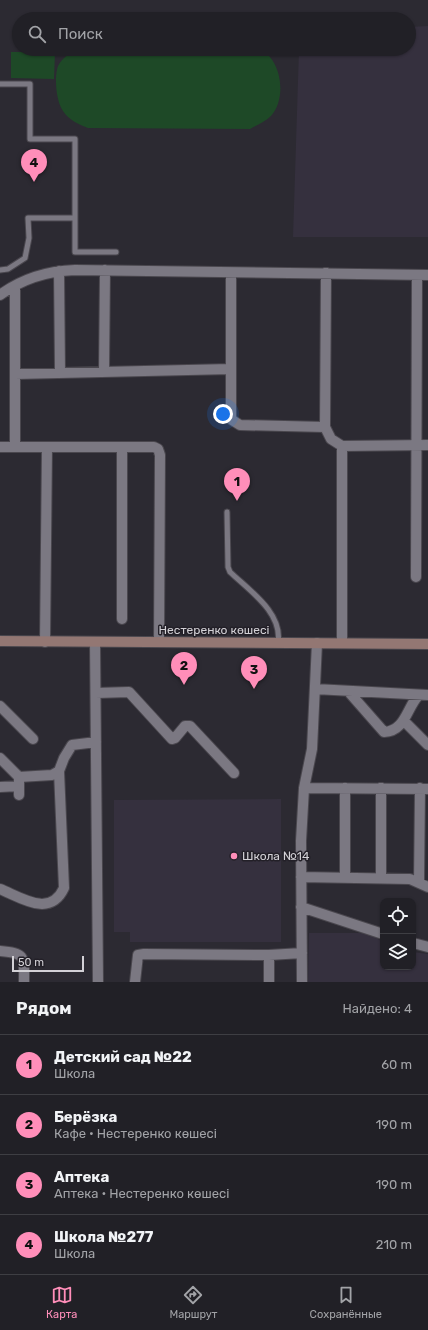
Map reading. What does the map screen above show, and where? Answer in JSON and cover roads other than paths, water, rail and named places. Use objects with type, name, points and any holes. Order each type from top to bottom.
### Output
[{"type":"main road","name":"Нестеренко көшесі","points":[[0,641],[428,644]]},
{"type":"street","points":[[104,372],[105,270]]},
{"type":"street","points":[[0,295],[29,279],[59,271],[105,270],[428,275]]},
{"type":"street","points":[[59,271],[60,373]]},
{"type":"street","points":[[231,272],[231,416],[236,423],[240,425],[325,427]]},
{"type":"street","points":[[326,273],[325,427],[331,439],[336,444],[342,446],[428,445]]},
{"type":"street","points":[[416,576],[417,275]]},
{"type":"street","points":[[15,286],[15,447]]},
{"type":"street","points":[[15,374],[231,369]]},
{"type":"street","points":[[342,446],[342,644]]},
{"type":"street","points":[[0,447],[154,447],[158,449],[160,455],[159,642]]},
{"type":"street","points":[[45,642],[47,447]]},
{"type":"street","points":[[122,447],[122,619]]},
{"type":"street","points":[[95,642],[98,982]]},
{"type":"street","points":[[302,982],[301,877],[304,788],[312,749],[317,643]]},
{"type":"street","points":[[315,690],[424,695]]},
{"type":"street","points":[[348,691],[384,732],[389,731],[404,721],[424,695]]},
{"type":"street","points":[[96,693],[129,692],[172,739],[175,738],[185,726],[190,726],[234,773]]},
{"type":"street","points":[[0,706],[33,740]]},
{"type":"street","points":[[404,721],[428,745]]},
{"type":"street","points":[[0,889],[36,904],[46,905],[60,897],[64,888],[59,771],[64,758],[72,745],[96,742]]},
{"type":"street","points":[[0,758],[19,786]]},
{"type":"street","points":[[0,786],[19,786],[52,775],[59,771]]},
{"type":"street","points":[[301,877],[410,879],[424,885],[424,788],[304,788]]},
{"type":"street","points":[[345,788],[345,878]]},
{"type":"street","points":[[381,788],[381,878]]},
{"type":"street","points":[[301,907],[380,933]]},
{"type":"street","points":[[416,944],[428,947]]},
{"type":"street","points":[[0,951],[16,952],[21,955],[24,964],[24,982]]},
{"type":"street","points":[[135,982],[138,955],[270,955],[302,953]]},
{"type":"street","points":[[269,982],[270,955]]},
{"type":"lane","points":[[0,84],[30,84],[30,139],[76,139],[75,252],[116,252]]},
{"type":"lane","points":[[0,270],[8,270],[25,258],[29,238],[28,218],[75,218]]},
{"type":"lane","points":[[227,512],[228,567],[230,572],[269,611],[276,621],[280,636],[278,643]]},
{"type":"place","name":"Школа №277","points":[[34,182]]},
{"type":"place","name":"Детский сад №22","points":[[237,501]]},
{"type":"place","name":"Берёзка","points":[[184,685]]},
{"type":"place","name":"Аптека","points":[[254,689]]},
{"type":"place","name":"Школа №14","points":[[234,856]]}]
